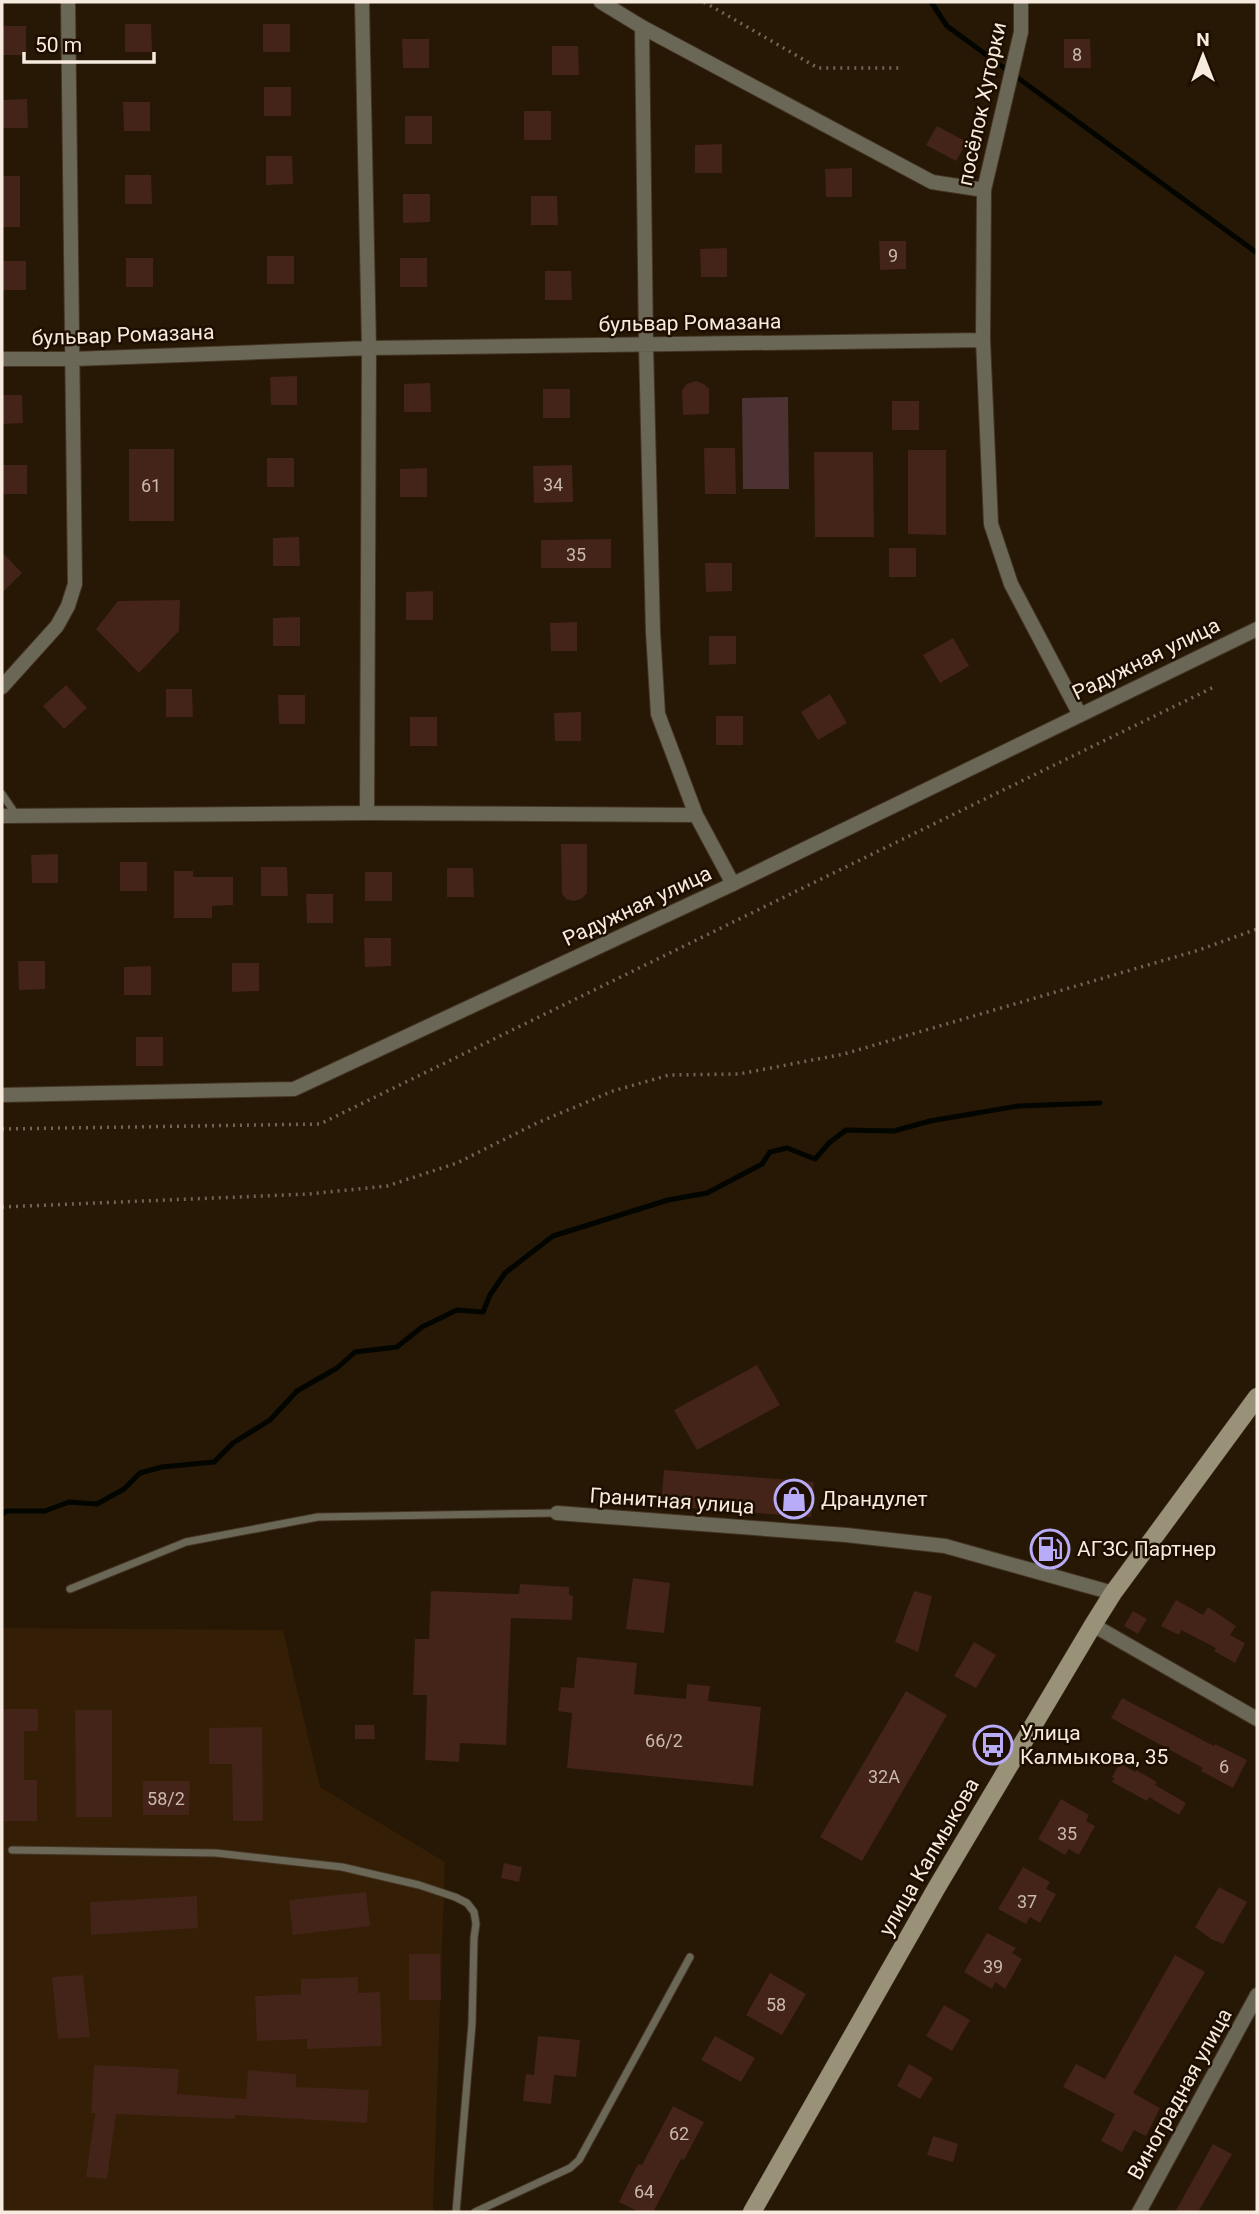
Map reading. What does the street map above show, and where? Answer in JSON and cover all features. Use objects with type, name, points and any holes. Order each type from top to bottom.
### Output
[{"type":"main road","name":"улица Калмыкова","points":[[752,2212],[937,1887],[1093,1625],[1113,1593],[1257,1397]]},
{"type":"street","points":[[2,687],[57,626],[68,606],[75,584],[68,2]]},
{"type":"street","points":[[362,2],[369,348],[367,813]]},
{"type":"street","points":[[601,2],[642,27],[932,182],[984,190]]},
{"type":"street","name":"посёлок Хуторки","points":[[983,340],[984,190],[1021,32],[1021,2]]},
{"type":"street","points":[[642,27],[646,345],[653,632],[658,714],[696,815],[733,884]]},
{"type":"street","points":[[983,340],[991,524],[1011,583],[1080,715]]},
{"type":"street","name":"бульвар Ромазана","points":[[2,359],[74,359],[369,348],[983,340]]},
{"type":"street","name":"Радужная улица","points":[[2,1096],[294,1089],[733,884],[1257,629]]},
{"type":"street","points":[[9,816],[367,813],[696,815]]},
{"type":"street","name":"Гранитная улица","points":[[557,1513],[846,1535],[945,1546],[1113,1593]]},
{"type":"street","points":[[1093,1625],[1257,1719]]},
{"type":"street","name":"Виноградная улица","points":[[1139,2212],[1257,1995]]},
{"type":"lane","points":[[2,794],[9,816]]},
{"type":"lane","points":[[70,1590],[186,1542],[318,1517],[557,1513]]},
{"type":"lane","points":[[12,1850],[216,1853],[342,1867],[419,1885],[467,1903],[474,1912],[476,1924],[472,2024],[456,2212]]},
{"type":"lane","points":[[475,2212],[570,2168],[579,2160],[690,1956]]},
{"type":"path","points":[[705,2],[818,68],[899,68]]},
{"type":"path","points":[[2,1129],[320,1124],[1216,686]]},
{"type":"path","points":[[2,1207],[309,1194],[387,1186],[457,1163],[537,1123],[613,1091],[669,1075],[739,1074],[844,1054],[1199,950],[1257,929]]},
{"type":"shaded area","points":[[788,397],[789,489],[743,489],[742,398]]},
{"type":"shaded area","points":[[2,1628],[283,1630],[320,1787],[445,1862],[433,2212],[2,2212]]},
{"type":"building","points":[[125,24],[151,24],[152,52],[125,52]]},
{"type":"building","points":[[263,24],[290,24],[290,52],[263,52]]},
{"type":"building","points":[[2,26],[26,26],[26,55],[2,55]]},
{"type":"building","points":[[402,39],[429,39],[429,68],[403,68]]},
{"type":"building","points":[[1064,39],[1090,39],[1091,68],[1064,68]]},
{"type":"building","points":[[552,46],[578,46],[579,75],[552,75]]},
{"type":"building","points":[[264,87],[291,87],[291,116],[264,116]]},
{"type":"building","points":[[27,99],[28,128],[2,128],[2,100]]},
{"type":"building","points":[[123,102],[150,102],[150,131],[124,131]]},
{"type":"building","points":[[524,111],[551,111],[551,140],[524,140]]},
{"type":"building","points":[[405,116],[432,116],[432,144],[405,144]]},
{"type":"building","points":[[937,126],[967,142],[956,161],[926,145]]},
{"type":"building","points":[[722,144],[722,173],[695,173],[695,145]]},
{"type":"building","points":[[266,156],[292,156],[293,184],[266,185]]},
{"type":"building","points":[[852,168],[852,197],[826,197],[825,169]]},
{"type":"building","points":[[125,175],[151,175],[152,204],[125,204]]},
{"type":"building","points":[[2,176],[20,176],[20,227],[2,227]]},
{"type":"building","points":[[403,194],[430,194],[430,222],[403,223]]},
{"type":"building","points":[[531,196],[557,196],[558,225],[531,225]]},
{"type":"building","points":[[879,241],[906,241],[906,269],[880,270]]},
{"type":"building","points":[[727,248],[727,277],[701,277],[700,249]]},
{"type":"building","points":[[267,256],[294,256],[294,284],[267,284]]},
{"type":"building","points":[[126,258],[153,258],[153,287],[126,287]]},
{"type":"building","points":[[400,258],[427,258],[427,287],[400,287]]},
{"type":"building","points":[[2,261],[26,261],[26,290],[2,290]]},
{"type":"building","points":[[545,271],[571,271],[572,300],[545,300]]},
{"type":"building","points":[[297,376],[297,405],[271,405],[270,377]]},
{"type":"building","points":[[696,381],[709,389],[709,414],[683,415],[682,390],[687,384]]},
{"type":"building","points":[[430,383],[431,412],[404,412],[404,384]]},
{"type":"building","points":[[543,389],[570,389],[570,418],[543,418]]},
{"type":"building","points":[[2,395],[22,395],[23,423],[2,424]]},
{"type":"building","points":[[892,401],[919,401],[919,430],[892,430]]},
{"type":"building","points":[[704,448],[735,448],[736,494],[705,494]]},
{"type":"building","points":[[129,449],[174,449],[174,521],[129,521]]},
{"type":"building","points":[[908,450],[946,450],[946,535],[908,534]]},
{"type":"building","points":[[814,452],[873,452],[874,537],[815,537]]},
{"type":"building","points":[[267,458],[294,458],[294,487],[267,487]]},
{"type":"building","points":[[2,465],[27,465],[27,494],[2,494]]},
{"type":"building","points":[[572,465],[573,502],[534,503],[533,466]]},
{"type":"building","points":[[427,468],[427,497],[400,497],[400,469]]},
{"type":"building","points":[[299,537],[300,566],[273,566],[273,538]]},
{"type":"building","points":[[611,539],[611,568],[541,568],[541,540]]},
{"type":"building","points":[[889,548],[916,548],[916,577],[889,577]]},
{"type":"building","points":[[2,552],[22,573],[2,593]]},
{"type":"building","points":[[705,563],[732,563],[732,591],[706,592]]},
{"type":"building","points":[[433,591],[433,620],[406,620],[406,592]]},
{"type":"building","points":[[180,600],[179,631],[139,673],[96,629],[118,601]]},
{"type":"building","points":[[300,617],[300,646],[273,646],[273,618]]},
{"type":"building","points":[[577,622],[577,651],[551,651],[550,623]]},
{"type":"building","points":[[709,636],[736,636],[736,664],[709,665]]},
{"type":"building","points":[[953,638],[969,666],[940,683],[923,655]]},
{"type":"building","points":[[66,685],[87,708],[64,729],[43,706]]},
{"type":"building","points":[[166,689],[192,689],[193,717],[166,717]]},
{"type":"building","points":[[830,694],[847,723],[818,740],[801,712]]},
{"type":"building","points":[[278,695],[305,695],[305,724],[279,724]]},
{"type":"building","points":[[581,712],[581,741],[555,741],[554,713]]},
{"type":"building","points":[[716,716],[743,716],[743,745],[716,745]]},
{"type":"building","points":[[410,717],[437,717],[437,746],[410,746]]},
{"type":"building","points":[[561,844],[587,844],[587,893],[581,899],[566,899],[562,894]]},
{"type":"building","points":[[58,854],[58,883],[32,883],[31,855]]},
{"type":"building","points":[[120,862],[147,862],[147,891],[120,891]]},
{"type":"building","points":[[261,867],[287,867],[288,896],[261,896]]},
{"type":"building","points":[[447,868],[473,868],[474,897],[447,897]]},
{"type":"building","points":[[174,871],[193,871],[193,877],[233,877],[233,905],[212,906],[212,918],[174,918]]},
{"type":"building","points":[[365,872],[392,872],[392,901],[365,901]]},
{"type":"building","points":[[306,894],[333,894],[333,923],[307,923]]},
{"type":"building","points":[[364,938],[391,938],[391,966],[365,967]]},
{"type":"building","points":[[18,961],[45,961],[45,989],[19,990]]},
{"type":"building","points":[[232,963],[259,963],[259,991],[232,992]]},
{"type":"building","points":[[151,966],[151,995],[124,995],[124,967]]},
{"type":"building","points":[[136,1037],[163,1037],[163,1066],[136,1066]]},
{"type":"building","points":[[757,1365],[780,1405],[697,1450],[674,1410]]},
{"type":"building","points":[[664,1470],[814,1482],[811,1517],[661,1506]]},
{"type":"building","points":[[633,1578],[670,1583],[664,1633],[626,1629]]},
{"type":"building","points":[[520,1584],[569,1587],[569,1595],[573,1596],[572,1620],[511,1618],[506,1745],[460,1743],[459,1762],[425,1760],[427,1695],[413,1695],[415,1639],[429,1639],[431,1591],[519,1594]]},
{"type":"building","points":[[914,1591],[932,1596],[918,1652],[895,1642]]},
{"type":"building","points":[[1176,1600],[1203,1615],[1208,1607],[1236,1626],[1230,1635],[1245,1643],[1235,1663],[1214,1651],[1216,1648],[1181,1630],[1179,1635],[1161,1626]]},
{"type":"building","points":[[1133,1611],[1147,1619],[1138,1634],[1124,1626]]},
{"type":"building","points":[[974,1642],[996,1655],[976,1688],[954,1676]]},
{"type":"building","points":[[577,1657],[637,1663],[634,1694],[686,1699],[687,1684],[710,1686],[708,1701],[761,1707],[753,1786],[567,1768],[572,1713],[558,1711],[561,1687],[574,1688]]},
{"type":"building","points":[[906,1691],[947,1715],[862,1861],[820,1837]]},
{"type":"building","points":[[1122,1698],[1214,1746],[1215,1744],[1247,1760],[1233,1788],[1201,1771],[1203,1768],[1111,1718]]},
{"type":"building","points":[[2,1709],[38,1709],[38,1731],[24,1731],[24,1780],[37,1780],[37,1821],[2,1821]]},
{"type":"building","points":[[75,1710],[112,1710],[112,1817],[76,1817]]},
{"type":"building","points":[[355,1725],[374,1725],[375,1739],[355,1739]]},
{"type":"building","points":[[262,1727],[263,1821],[233,1821],[232,1764],[209,1764],[209,1728]]},
{"type":"building","points":[[1120,1763],[1157,1782],[1155,1785],[1186,1803],[1179,1815],[1149,1797],[1147,1801],[1112,1782]]},
{"type":"building","points":[[143,1781],[190,1781],[189,1815],[143,1815]]},
{"type":"building","points":[[1061,1799],[1089,1815],[1086,1821],[1095,1826],[1079,1855],[1069,1849],[1065,1855],[1038,1839]]},
{"type":"building","points":[[504,1863],[522,1867],[519,1882],[501,1878]]},
{"type":"building","points":[[1023,1867],[1050,1882],[1046,1889],[1056,1894],[1040,1923],[1030,1917],[1026,1924],[998,1909]]},
{"type":"building","points":[[1219,1887],[1247,1902],[1223,1944],[1195,1927]]},
{"type":"building","points":[[366,1892],[370,1926],[293,1935],[289,1900]]},
{"type":"building","points":[[197,1896],[198,1928],[91,1935],[90,1902]]},
{"type":"building","points":[[987,1933],[1016,1948],[1012,1953],[1022,1959],[1005,1989],[995,1982],[992,1989],[964,1972]]},
{"type":"building","points":[[409,1954],[440,1954],[441,2000],[409,2000]]},
{"type":"building","points":[[1175,1955],[1205,1972],[1133,2093],[1160,2108],[1146,2136],[1134,2130],[1122,2152],[1101,2141],[1115,2114],[1063,2087],[1076,2064],[1105,2079]]},
{"type":"building","points":[[770,1973],[806,1994],[782,2035],[746,2015]]},
{"type":"building","points":[[83,1975],[90,2037],[58,2039],[52,1977]]},
{"type":"building","points":[[358,1977],[358,1993],[380,1992],[382,2046],[307,2049],[307,2039],[257,2041],[255,1996],[301,1994],[301,1979]]},
{"type":"building","points":[[944,2005],[970,2020],[952,2051],[926,2036]]},
{"type":"building","points":[[538,2036],[580,2040],[576,2077],[554,2075],[551,2104],[523,2101],[526,2074],[534,2075]]},
{"type":"building","points":[[715,2036],[755,2058],[741,2082],[701,2060]]},
{"type":"building","points":[[909,2064],[933,2078],[920,2099],[897,2086]]},
{"type":"building","points":[[94,2065],[179,2069],[177,2094],[246,2099],[248,2070],[296,2074],[296,2087],[369,2090],[367,2123],[235,2115],[235,2119],[116,2114],[107,2179],[86,2177],[95,2113],[91,2113]]},
{"type":"building","points":[[673,2106],[704,2122],[653,2212],[639,2212],[619,2202]]},
{"type":"building","points":[[933,2136],[958,2144],[953,2162],[927,2155]]},
{"type":"building","points":[[1213,2144],[1232,2154],[1198,2212],[1175,2212]]},
{"type":"waterway","points":[[931,2],[947,26],[1257,253]]},
{"type":"waterway","points":[[2,1514],[7,1511],[45,1511],[69,1502],[97,1504],[124,1489],[140,1473],[162,1467],[214,1462],[233,1443],[270,1420],[297,1391],[337,1368],[355,1352],[397,1347],[422,1327],[457,1310],[483,1312],[490,1295],[505,1273],[553,1236],[668,1200],[707,1193],[762,1164],[770,1152],[787,1148],[815,1159],[829,1143],[846,1130],[894,1131],[930,1121],[1018,1106],[1100,1103]]},
{"type":"place","name":"Драндулет","points":[[794,1499]]},
{"type":"place","name":"АГЗС Партнер","points":[[1050,1549]]},
{"type":"place","name":"Улица Калмыкова, 35","points":[[993,1745]]}]
